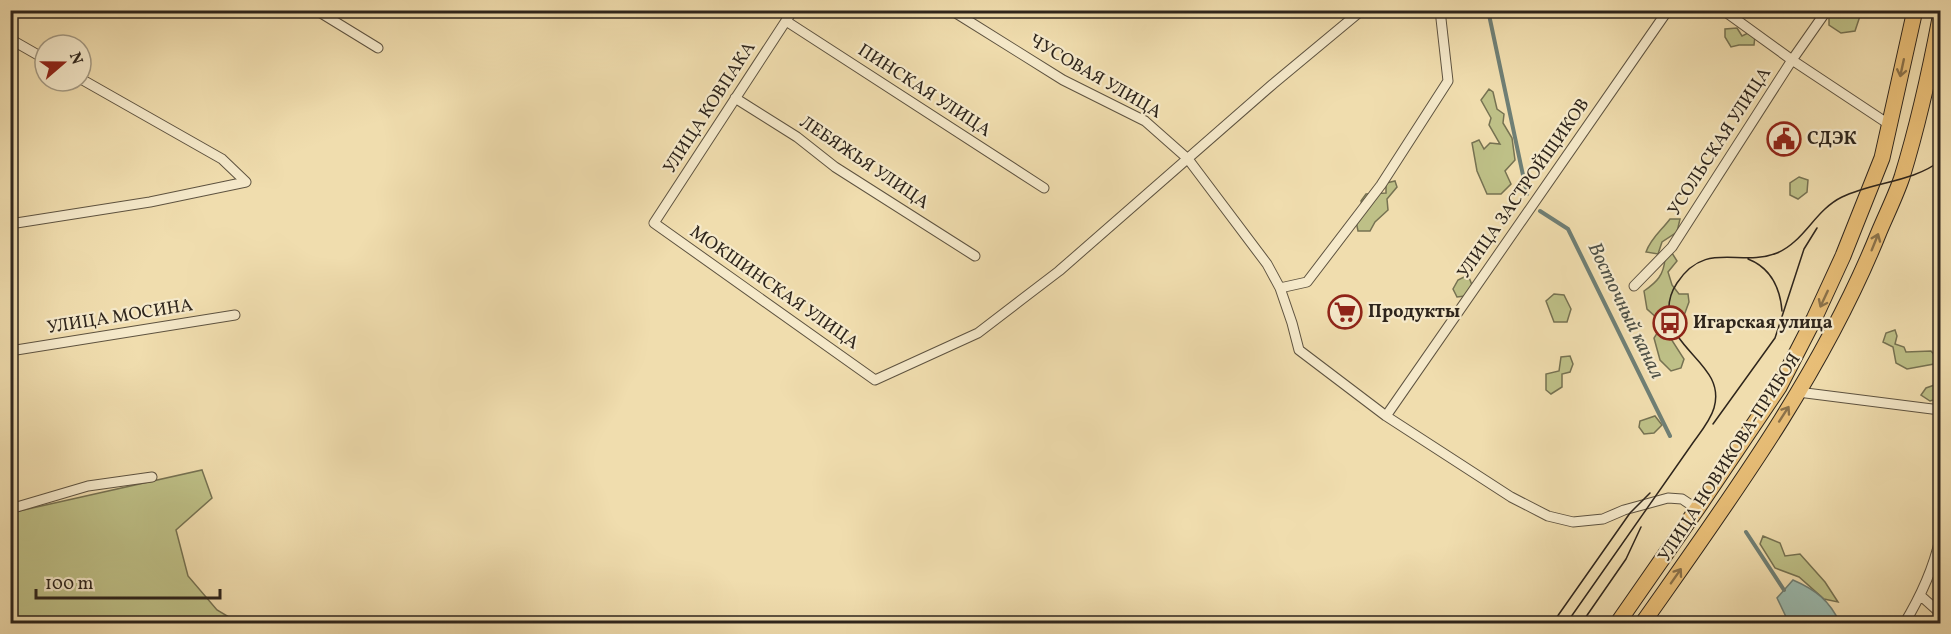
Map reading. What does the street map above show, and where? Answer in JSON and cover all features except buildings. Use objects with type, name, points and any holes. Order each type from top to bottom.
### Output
[{"type":"main road","name":"УЛИЦА НОВИКОВА-ПРИБОЯ","points":[[1617,624],[1779,387],[1824,298],[1871,187],[1890,125],[1915,10]]},
{"type":"main road","name":"УЛИЦА НОВИКОВА-ПРИБОЯ","points":[[1642,624],[1724,507],[1798,392],[1840,320],[1868,260],[1901,178],[1931,66],[1941,18]]},
{"type":"street","points":[[316,10],[378,48]]},
{"type":"street","name":"УЛИЦА КОВПАКА","points":[[654,223],[793,10]]},
{"type":"street","points":[[1188,159],[1362,10]]},
{"type":"street","points":[[1280,288],[1307,282],[1381,185],[1448,81],[1440,10]]},
{"type":"street","name":"УЛИЦА ЗАСТРОЙЩИКОВ","points":[[1386,416],[1668,10]]},
{"type":"street","points":[[1724,10],[1792,60],[1890,125]]},
{"type":"street","name":"УСОЛЬСКАЯ УЛИЦА","points":[[1634,286],[1672,247],[1792,60],[1827,10]]},
{"type":"street","name":"ЧУСОВАЯ УЛИЦА","points":[[953,11],[1063,80],[1145,121],[1188,159],[1267,264],[1280,288],[1299,350],[1386,416],[1512,497],[1548,516],[1573,522],[1604,519],[1624,510],[1668,498],[1682,500],[1697,509]]},
{"type":"street","name":"ПИНСКАЯ УЛИЦА","points":[[786,21],[1044,188]]},
{"type":"street","points":[[10,39],[33,51]]},
{"type":"street","points":[[10,224],[150,202],[246,183],[222,159],[93,86]]},
{"type":"street","name":"ЛЕБЯЖЬЯ УЛИЦА","points":[[735,98],[797,137],[835,167],[975,256]]},
{"type":"street","name":"МОКШИНСКАЯ УЛИЦА","points":[[654,223],[875,380],[978,333],[1059,271],[1188,159]]},
{"type":"street","name":"УЛИЦА МОСИНА","points":[[10,351],[235,315]]},
{"type":"street","points":[[1798,392],[1941,410]]},
{"type":"street","points":[[10,508],[88,486],[152,477]]},
{"type":"street","points":[[1904,624],[1921,596],[1934,566],[1941,539]]},
{"type":"street","points":[[1921,596],[1941,613]]},
{"type":"green space","points":[[1834,11],[1855,11],[1860,16],[1855,31],[1841,33],[1829,25],[1829,16]]},
{"type":"green space","points":[[1737,28],[1742,36],[1748,33],[1755,36],[1754,45],[1731,47],[1725,37],[1725,29]]},
{"type":"green space","points":[[1489,89],[1493,92],[1497,109],[1504,114],[1503,123],[1512,138],[1515,160],[1505,171],[1511,184],[1501,194],[1487,194],[1477,171],[1472,143],[1479,140],[1484,149],[1490,143],[1500,144],[1489,125],[1491,118],[1481,100]]},
{"type":"green space","points":[[1799,177],[1808,180],[1807,192],[1798,199],[1790,195],[1790,183]]},
{"type":"green space","points":[[1395,181],[1397,187],[1387,199],[1388,210],[1375,222],[1370,231],[1358,231],[1356,221],[1364,214],[1361,201],[1366,194],[1386,193],[1386,183]]},
{"type":"green space","points":[[1670,219],[1680,219],[1677,232],[1662,242],[1658,254],[1646,252],[1653,239]]},
{"type":"green space","points":[[1672,253],[1677,261],[1668,272],[1672,285],[1679,294],[1688,294],[1689,302],[1682,321],[1673,321],[1665,314],[1657,318],[1647,309],[1644,291],[1659,278],[1665,258]]},
{"type":"green space","points":[[1468,275],[1472,285],[1465,296],[1457,297],[1453,289],[1458,280]]},
{"type":"green space","points":[[1554,294],[1564,295],[1571,309],[1567,322],[1554,322],[1546,301]]},
{"type":"green space","points":[[1659,330],[1666,331],[1684,359],[1681,368],[1671,371],[1660,360],[1654,338]]},
{"type":"green space","points":[[1895,330],[1897,336],[1895,344],[1904,347],[1906,352],[1931,351],[1937,358],[1934,364],[1907,369],[1896,363],[1893,347],[1883,342],[1886,333]]},
{"type":"green space","points":[[1570,356],[1573,364],[1570,372],[1562,374],[1562,387],[1551,394],[1546,390],[1546,374],[1559,371],[1561,357]]},
{"type":"green space","points":[[1937,384],[1940,387],[1940,398],[1930,401],[1921,395],[1926,388]]},
{"type":"green space","points":[[1655,416],[1662,425],[1654,433],[1644,434],[1639,427],[1640,421]]},
{"type":"green space","points":[[202,470],[212,498],[176,530],[188,576],[217,610],[239,623],[11,623],[10,513]]},
{"type":"green space","points":[[1763,536],[1780,543],[1785,556],[1800,554],[1825,582],[1838,602],[1824,599],[1799,577],[1775,568],[1760,544]]},
{"type":"water","points":[[1793,580],[1821,597],[1840,623],[1789,623],[1777,598]]},
{"type":"waterway","name":"Восточный канал","points":[[1488,10],[1527,194]]},
{"type":"waterway","name":"Восточный канал","points":[[1540,211],[1568,229],[1670,436]]},
{"type":"waterway","name":"Восточный канал","points":[[1746,532],[1784,590]]},
{"type":"tram line","points":[[1566,624],[1704,428],[1714,408],[1716,394],[1713,381],[1679,339],[1673,327],[1669,305],[1677,283],[1688,270],[1712,258],[1750,258],[1777,253],[1795,241],[1824,210],[1842,197],[1905,178],[1940,161]]},
{"type":"tram line","points":[[1713,424],[1775,338],[1804,249],[1817,228]]},
{"type":"tram line","points":[[1748,259],[1763,268],[1773,279],[1782,311]]},
{"type":"tram line","points":[[1552,624],[1630,513],[1650,493]]},
{"type":"tram line","points":[[1581,624],[1626,559],[1641,527]]},
{"type":"place","name":"СДЭК","points":[[1784,139]]},
{"type":"place","name":"Продукты","points":[[1345,312]]},
{"type":"place","name":"Игарская улица","points":[[1670,323]]}]
